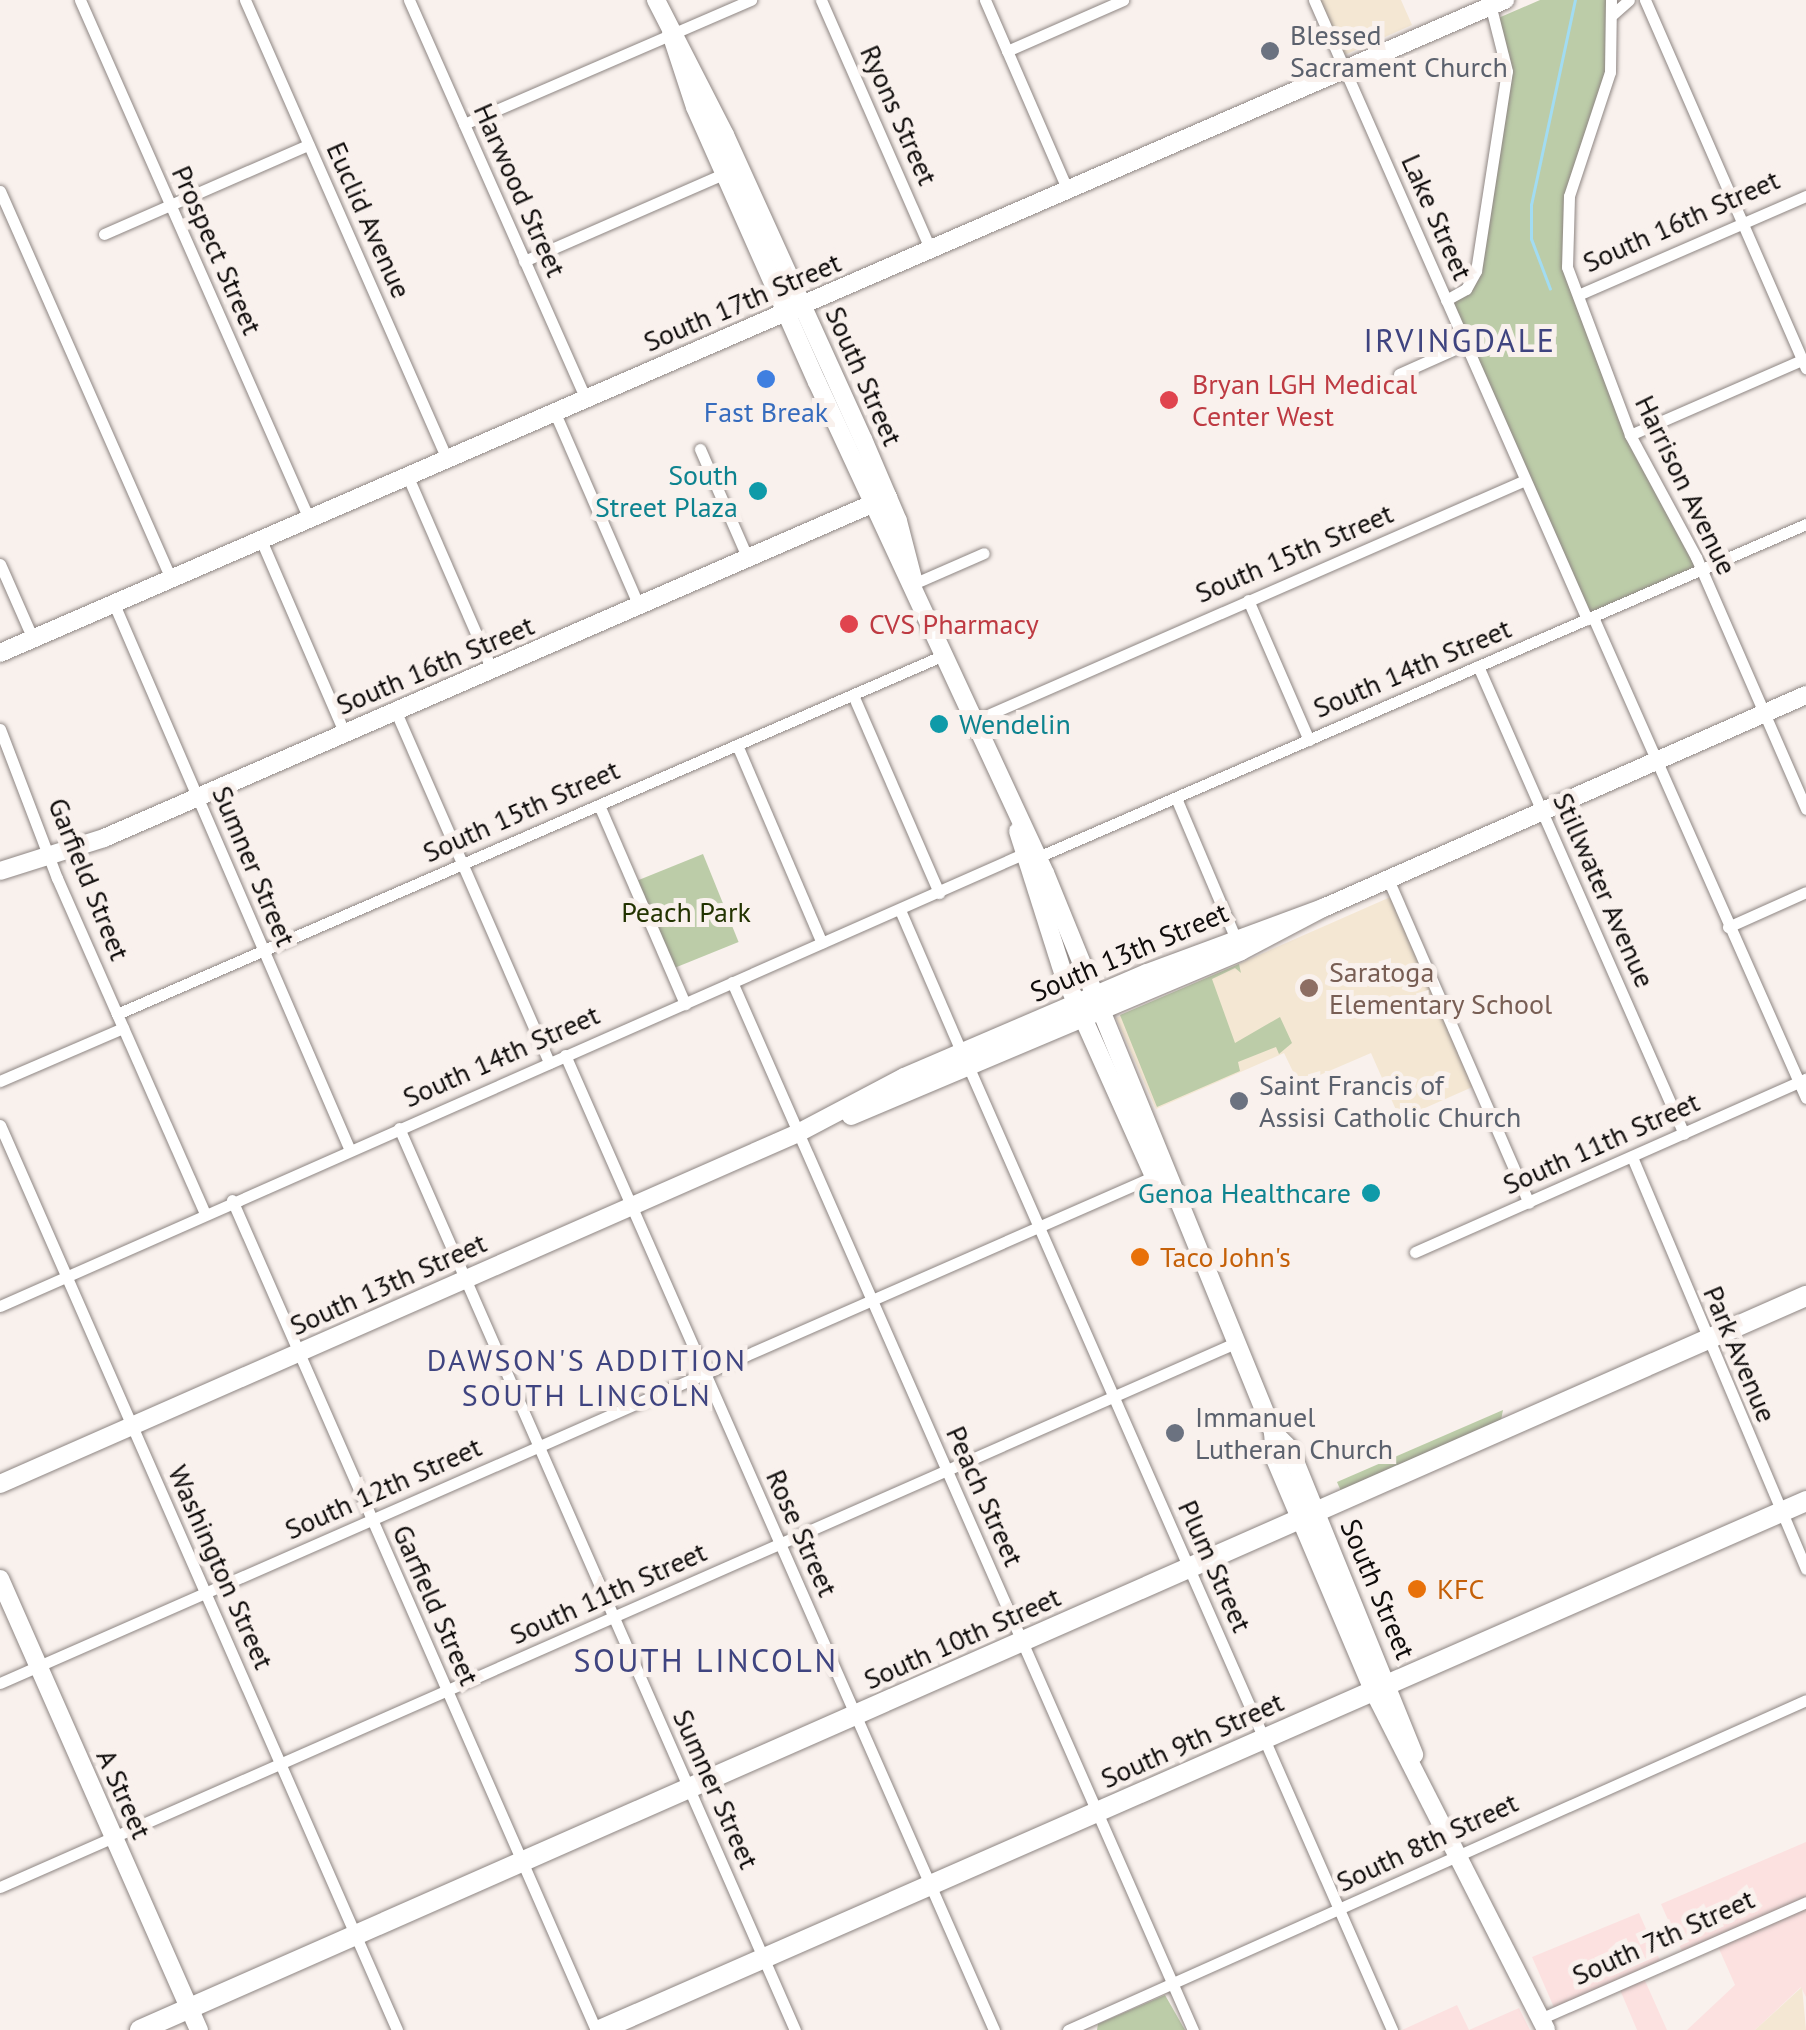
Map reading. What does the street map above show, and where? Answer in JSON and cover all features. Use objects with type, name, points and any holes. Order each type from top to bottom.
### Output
[{"type":"main road","name":"South Street","points":[[656,0],[724,173],[794,309]]},
{"type":"main road","name":"South 17th Street","points":[[0,653],[1495,2]]},
{"type":"main road","name":"South Street","points":[[671,34],[725,135],[794,309],[1017,821],[1087,1007],[1273,1432],[1275,1460],[1308,1516],[1455,1856],[1543,2024]]},
{"type":"main road","name":"South 16th Street","points":[[0,872],[52,856],[198,797],[880,501]]},
{"type":"main road","name":"South 13th Street","points":[[0,1484],[1806,695]]},
{"type":"main road","name":"South 13th Street","points":[[1087,1007],[1235,937],[1323,908]]},
{"type":"main road","name":"South 10th Street","points":[[140,2030],[1806,1296]]},
{"type":"main road","name":"South 9th Street","points":[[598,2030],[1806,1501]]},
{"type":"main road","name":"A Street","points":[[0,1579],[198,2030]]},
{"type":"street","name":"Prospect Street","points":[[80,0],[309,519]]},
{"type":"street","name":"Euclid Avenue","points":[[244,0],[447,460]]},
{"type":"street","name":"Harwood Street","points":[[409,0],[586,400]]},
{"type":"street","points":[[464,124],[750,0]]},
{"type":"street","name":"Ryons Street","points":[[821,0],[931,250]]},
{"type":"street","points":[[985,0],[1067,189]]},
{"type":"street","points":[[1007,51],[1124,0]]},
{"type":"street","name":"Lake Street","points":[[1314,0],[1526,480],[1802,1081],[1806,1098]]},
{"type":"street","name":"Harrison Avenue","points":[[1611,0],[1605,97],[1564,223],[1567,267],[1630,435],[1702,570],[1806,809]]},
{"type":"street","points":[[1613,14],[1628,0]]},
{"type":"street","points":[[1446,300],[1466,290],[1476,271],[1507,71],[1495,2]]},
{"type":"street","points":[[1630,435],[1804,364],[1642,2]]},
{"type":"street","points":[[104,234],[308,145]]},
{"type":"street","points":[[524,261],[724,173]]},
{"type":"street","points":[[0,190],[171,579]]},
{"type":"street","name":"South 16th Street","points":[[1578,296],[1806,196]]},
{"type":"street","points":[[1399,374],[1466,344]]},
{"type":"street","points":[[555,413],[639,606]]},
{"type":"street","points":[[700,449],[748,559]]},
{"type":"street","points":[[408,477],[492,670]]},
{"type":"street","name":"South 15th Street","points":[[974,720],[1526,480]]},
{"type":"street","name":"South 14th Street","points":[[0,1306],[204,1212],[822,943],[1176,798],[1806,524]]},
{"type":"street","points":[[261,540],[345,734]]},
{"type":"street","points":[[913,584],[984,553]]},
{"type":"street","points":[[0,564],[33,638]]},
{"type":"street","points":[[1248,600],[1309,740]]},
{"type":"street","name":"Sumner Street","points":[[114,604],[350,1148]]},
{"type":"street","name":"South 15th Street","points":[[117,1014],[944,655]]},
{"type":"street","name":"Stillwater Avenue","points":[[1478,666],[1684,1134]]},
{"type":"street","points":[[853,695],[939,893]]},
{"type":"street","points":[[396,712],[548,1062]]},
{"type":"street","name":"Garfield Street","points":[[0,729],[117,1014],[204,1212]]},
{"type":"street","points":[[737,745],[822,943]]},
{"type":"street","points":[[1176,798],[1235,937]]},
{"type":"street","points":[[598,805],[685,1004]]},
{"type":"street","points":[[1388,879],[1529,1203]]},
{"type":"street","points":[[1728,927],[1806,892]]},
{"type":"street","name":"Plum Street","points":[[900,910],[1392,2030]]},
{"type":"street","name":"Peach Street","points":[[732,982],[1193,2030]]},
{"type":"street","points":[[0,1081],[123,1028]]},
{"type":"street","name":"Rose Street","points":[[565,1055],[994,2030]]},
{"type":"street","name":"South 11th Street","points":[[1415,1252],[1802,1081]]},
{"type":"street","name":"Washington Street","points":[[0,1125],[397,2030]]},
{"type":"street","name":"Sumner Street","points":[[399,1128],[795,2030]]},
{"type":"street","name":"Park Avenue","points":[[1632,1157],[1806,1569]]},
{"type":"street","name":"South 12th Street","points":[[0,1683],[1162,1173]]},
{"type":"street","name":"Garfield Street","points":[[232,1200],[598,2030]]},
{"type":"street","name":"South 11th Street","points":[[0,1888],[1235,1343]]},
{"type":"street","name":"South 8th Street","points":[[1068,2030],[1806,1700]]},
{"type":"street","name":"South 7th Street","points":[[1543,2024],[1806,1902]]},
{"type":"shaded area","points":[[1314,0],[1401,0],[1412,25],[1340,57]]},
{"type":"shaded area","name":"Saratoga Elementary School","points":[[1395,895],[1477,1085],[1400,1119],[1371,1053],[1299,1084],[1284,1053],[1156,1109],[1116,1018]]},
{"type":"shaded area","points":[[1806,1842],[1806,1997],[1801,1987],[1755,2030],[1687,2030],[1735,1985],[1716,1942],[1684,1956],[1661,1904]]},
{"type":"shaded area","points":[[1639,1913],[1662,1965],[1642,1974],[1667,2030],[1637,2030],[1618,1985],[1556,2012],[1532,1957]]},
{"type":"shaded area","points":[[1802,1987],[1806,2030],[1755,2030]]},
{"type":"shaded area","points":[[1457,2005],[1469,2030],[1402,2030]]},
{"type":"shaded area","points":[[1519,2008],[1530,2030],[1469,2030]]},
{"type":"green space","points":[[1540,0],[1611,0],[1612,47],[1569,196],[1564,246],[1617,403],[1702,569],[1587,619],[1446,300],[1472,282],[1507,71],[1496,19]]},
{"type":"green space","name":"Peach Park","points":[[703,854],[739,942],[668,971],[633,882]]},
{"type":"green space","points":[[1239,964],[1241,973],[1235,968],[1212,979],[1235,1043],[1280,1017],[1292,1043],[1279,1054],[1276,1047],[1238,1062],[1240,1071],[1157,1107],[1120,1015]]},
{"type":"green space","points":[[1503,1410],[1501,1420],[1341,1491],[1337,1482]]},
{"type":"green space","points":[[1165,1995],[1185,2030],[1097,2030],[1098,2024]]},
{"type":"waterway","points":[[1550,289],[1531,239],[1531,205],[1575,0]]},
{"type":"place","name":"Blessed Sacrament Church","points":[[1270,51]]},
{"type":"place","name":"Fast Break","points":[[766,379]]},
{"type":"place","name":"Bryan LGH Medical Center West","points":[[1169,400]]},
{"type":"place","name":"South Street Plaza","points":[[758,491]]},
{"type":"place","name":"CVS Pharmacy","points":[[849,624]]},
{"type":"place","name":"Wendelin","points":[[939,724]]},
{"type":"place","name":"Saratoga Elementary School","points":[[1309,988]]},
{"type":"place","name":"Saint Francis of Assisi Catholic Church","points":[[1239,1101]]},
{"type":"place","name":"Genoa Healthcare","points":[[1371,1193]]},
{"type":"place","name":"Taco John's","points":[[1140,1257]]},
{"type":"place","name":"Immanuel Lutheran Church","points":[[1175,1433]]},
{"type":"place","name":"KFC","points":[[1417,1589]]},
{"type":"district","name":"IRVINGDALE","points":[[1460,340]]},
{"type":"district","name":"DAWSON'S ADDITION SOUTH LINCOLN","points":[[587,1377]]},
{"type":"district","name":"SOUTH LINCOLN","points":[[706,1660]]}]
